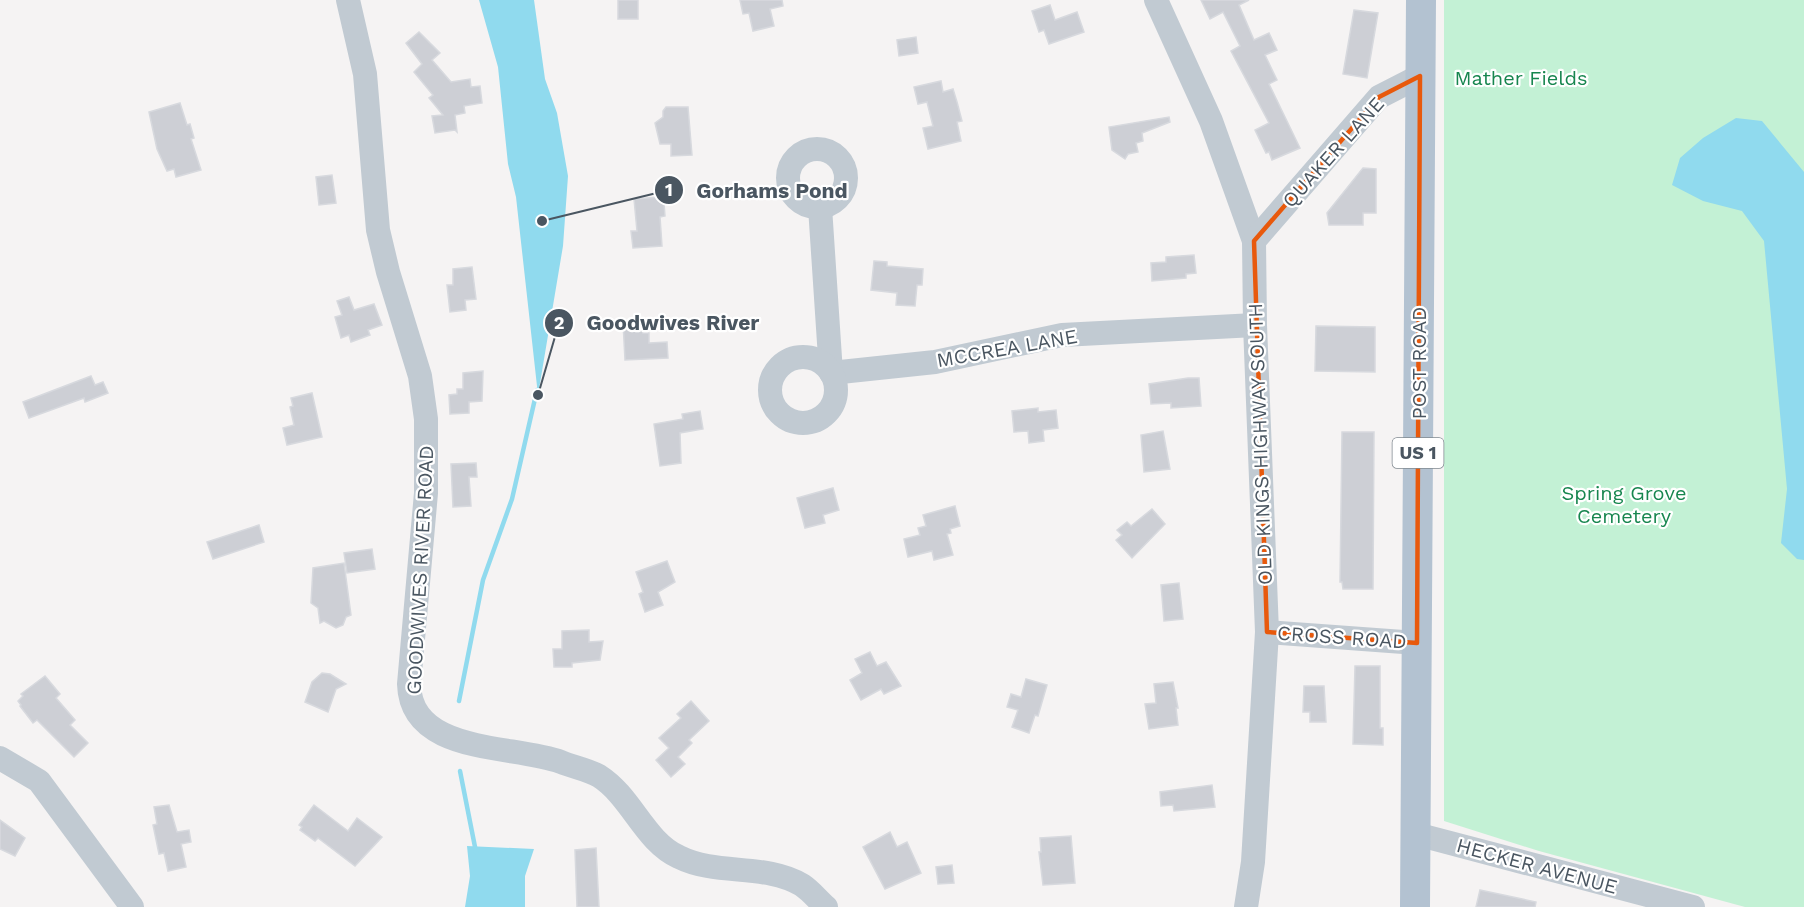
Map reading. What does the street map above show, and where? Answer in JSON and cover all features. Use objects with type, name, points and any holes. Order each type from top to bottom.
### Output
[{"type":"main road","name":"POST ROAD","points":[[1415,907],[1421,0]]},
{"type":"street","name":"GOODWIVES RIVER ROAD","points":[[348,0],[365,74],[378,230],[387,272],[420,376],[426,419],[426,493],[409,684],[410,696],[416,713],[424,723],[454,739],[555,760],[599,776],[621,795],[666,850],[696,864],[780,877],[802,885],[826,907]]},
{"type":"street","name":"OLD KINGS HIGHWAY SOUTH","points":[[1156,0],[1211,121],[1254,241],[1267,632],[1254,862],[1246,907]]},
{"type":"street","name":"QUAKER LANE","points":[[1254,241],[1379,97],[1420,76]]},
{"type":"street","name":"MCCREA LANE","points":[[819,207],[831,373],[935,362],[1062,335],[1255,325]]},
{"type":"street","name":"CROSS ROAD","points":[[1267,632],[1417,643]]},
{"type":"street","points":[[0,758],[39,781],[132,907]]},
{"type":"street","name":"HECKER AVENUE","points":[[1416,834],[1693,907]]},
{"type":"highlighted area","points":[[1420,76],[1418,405],[1417,643],[1267,632],[1254,241],[1379,97]]},
{"type":"green space","name":"Spring Grove Cemetery","points":[[1444,0],[1804,0],[1804,907],[1745,907],[1539,851],[1444,821]]},
{"type":"water","points":[[479,0],[534,0],[545,79],[557,113],[568,176],[563,246],[538,395],[516,197],[508,164],[498,67]]},
{"type":"water","points":[[1736,118],[1762,121],[1804,172],[1804,560],[1797,559],[1781,543],[1787,489],[1764,241],[1742,211],[1703,201],[1672,185],[1680,158],[1703,138]]},
{"type":"water","points":[[467,846],[534,849],[525,876],[525,907],[465,907],[470,876]]},
{"type":"building","points":[[618,0],[638,0],[638,19],[618,19]]},
{"type":"building","points":[[740,0],[782,0],[783,6],[770,9],[774,26],[753,31],[749,13],[743,14]]},
{"type":"building","points":[[1201,0],[1249,0],[1239,5],[1254,40],[1269,33],[1277,50],[1265,55],[1277,80],[1269,84],[1300,148],[1272,160],[1269,152],[1266,153],[1255,130],[1269,123],[1231,51],[1240,46],[1223,12],[1210,19]]},
{"type":"building","points":[[1050,5],[1055,20],[1077,12],[1084,32],[1049,44],[1044,30],[1039,32],[1032,11]]},
{"type":"building","points":[[1354,10],[1378,13],[1367,78],[1343,74]]},
{"type":"building","points":[[419,32],[440,53],[432,60],[451,82],[470,79],[471,87],[480,86],[482,103],[464,106],[465,113],[455,115],[457,132],[455,130],[435,133],[432,116],[443,115],[429,98],[433,95],[414,72],[422,64],[406,43]]},
{"type":"building","points":[[916,37],[918,53],[899,56],[897,40]]},
{"type":"building","points":[[941,81],[943,92],[953,89],[962,121],[957,122],[961,141],[928,149],[923,128],[933,126],[927,102],[918,104],[914,87]]},
{"type":"building","points":[[180,103],[187,125],[190,124],[194,138],[191,139],[201,170],[176,177],[174,169],[167,171],[157,149],[149,112]]},
{"type":"building","points":[[666,107],[688,107],[692,155],[671,156],[671,144],[660,144],[655,123],[663,117]]},
{"type":"building","points":[[1169,117],[1170,122],[1142,133],[1143,141],[1136,143],[1138,152],[1128,154],[1125,159],[1112,150],[1109,127]]},
{"type":"building","points":[[1363,168],[1376,169],[1376,213],[1363,213],[1363,225],[1329,225],[1327,213]]},
{"type":"building","points":[[332,175],[336,203],[319,205],[316,177]]},
{"type":"building","points":[[660,197],[661,203],[664,203],[665,216],[660,217],[662,246],[633,248],[631,231],[637,231],[634,199]]},
{"type":"building","points":[[1194,255],[1196,273],[1186,274],[1186,278],[1152,281],[1151,263],[1166,262],[1166,257]]},
{"type":"building","points":[[874,261],[887,262],[887,266],[923,269],[922,285],[917,285],[915,306],[896,305],[897,293],[871,290]]},
{"type":"building","points":[[472,267],[476,299],[465,300],[466,310],[450,312],[447,285],[453,285],[453,269]]},
{"type":"building","points":[[349,297],[354,310],[374,304],[382,325],[368,330],[370,335],[351,342],[349,335],[341,338],[335,317],[342,315],[337,301]]},
{"type":"building","points":[[642,321],[643,333],[649,333],[649,343],[667,342],[668,358],[625,360],[623,322]]},
{"type":"building","points":[[1316,326],[1375,327],[1375,372],[1315,371]]},
{"type":"building","points":[[483,371],[482,401],[469,402],[469,413],[450,414],[449,395],[457,394],[457,389],[463,389],[463,373]]},
{"type":"building","points":[[91,376],[95,385],[103,382],[108,393],[85,402],[84,398],[29,418],[23,402]]},
{"type":"building","points":[[1199,378],[1201,406],[1171,408],[1171,403],[1151,404],[1149,384]]},
{"type":"building","points":[[312,393],[322,437],[287,445],[283,428],[294,425],[290,407],[293,406],[291,398]]},
{"type":"building","points":[[1038,408],[1038,412],[1056,410],[1058,428],[1043,430],[1044,441],[1029,443],[1028,431],[1014,432],[1012,411]]},
{"type":"building","points":[[700,411],[703,429],[680,433],[681,463],[660,466],[654,424],[683,419],[682,414]]},
{"type":"building","points":[[1163,431],[1170,469],[1144,472],[1141,435]]},
{"type":"building","points":[[1342,432],[1374,432],[1373,589],[1343,589],[1342,582],[1340,582]]},
{"type":"building","points":[[476,463],[477,477],[469,477],[471,506],[453,507],[451,464]]},
{"type":"building","points":[[833,488],[839,510],[823,515],[825,523],[805,528],[797,498]]},
{"type":"building","points":[[955,506],[960,526],[950,529],[951,533],[947,534],[953,555],[934,560],[932,551],[908,557],[904,539],[920,535],[918,528],[926,526],[923,515]]},
{"type":"building","points":[[1152,509],[1165,524],[1132,558],[1116,540],[1122,535],[1117,530],[1127,522],[1131,526]]},
{"type":"building","points":[[259,525],[264,542],[213,559],[207,542]]},
{"type":"building","points":[[372,549],[375,569],[347,573],[344,553]]},
{"type":"building","points":[[667,561],[675,582],[658,592],[663,605],[645,612],[639,594],[643,592],[636,572]]},
{"type":"building","points":[[344,563],[351,615],[346,617],[343,625],[336,628],[324,621],[320,623],[318,608],[311,603],[313,568]]},
{"type":"building","points":[[1179,583],[1183,619],[1164,621],[1161,585]]},
{"type":"building","points":[[589,630],[589,642],[603,641],[600,660],[572,663],[572,667],[554,667],[553,649],[562,649],[562,631]]},
{"type":"building","points":[[870,652],[877,666],[886,662],[901,686],[884,694],[881,689],[861,700],[850,680],[862,673],[855,659]]},
{"type":"building","points":[[1355,666],[1380,666],[1380,728],[1383,728],[1383,745],[1353,744]]},
{"type":"building","points":[[322,673],[330,674],[346,684],[336,689],[328,712],[305,702],[312,682]]},
{"type":"building","points":[[45,676],[60,694],[56,698],[75,720],[70,725],[88,743],[74,757],[37,720],[33,723],[18,701],[23,696],[21,694]]},
{"type":"building","points":[[1026,679],[1047,685],[1038,716],[1035,715],[1029,733],[1012,727],[1018,710],[1007,707],[1011,694],[1021,697]]},
{"type":"building","points":[[1173,682],[1178,708],[1176,708],[1178,725],[1149,729],[1145,704],[1156,703],[1154,684]]},
{"type":"building","points":[[1304,686],[1324,686],[1326,722],[1310,722],[1310,712],[1303,712]]},
{"type":"building","points":[[691,701],[709,721],[689,740],[692,743],[678,757],[685,764],[671,777],[656,760],[669,748],[659,738],[681,718],[677,714]]},
{"type":"building","points":[[1212,785],[1215,807],[1174,811],[1173,805],[1161,806],[1160,792]]},
{"type":"building","points":[[169,805],[177,832],[189,830],[191,842],[181,844],[186,867],[168,871],[164,853],[159,854],[153,825],[157,824],[154,807]]},
{"type":"building","points":[[314,805],[348,831],[357,818],[382,837],[355,866],[318,838],[315,841],[300,830],[302,827],[299,825]]},
{"type":"building","points":[[0,820],[25,838],[15,856],[0,849]]},
{"type":"building","points":[[890,832],[897,847],[907,842],[921,873],[885,889],[863,847]]},
{"type":"building","points":[[1071,836],[1075,883],[1043,885],[1039,852],[1041,852],[1040,838]]},
{"type":"building","points":[[596,848],[599,907],[577,907],[575,850]]},
{"type":"building","points":[[952,865],[954,883],[938,884],[936,867]]},
{"type":"building","points":[[1480,890],[1536,902],[1535,907],[1476,907]]},
{"type":"waterway","points":[[459,701],[483,580],[512,499],[537,390]]},
{"type":"waterway","points":[[460,771],[476,852]]},
{"type":"place","name":"Gorhams Pond","points":[[542,221]]},
{"type":"place","name":"Goodwives River","points":[[538,395]]},
{"type":"park label","name":"Mather Fields","points":[[1521,78]]}]
